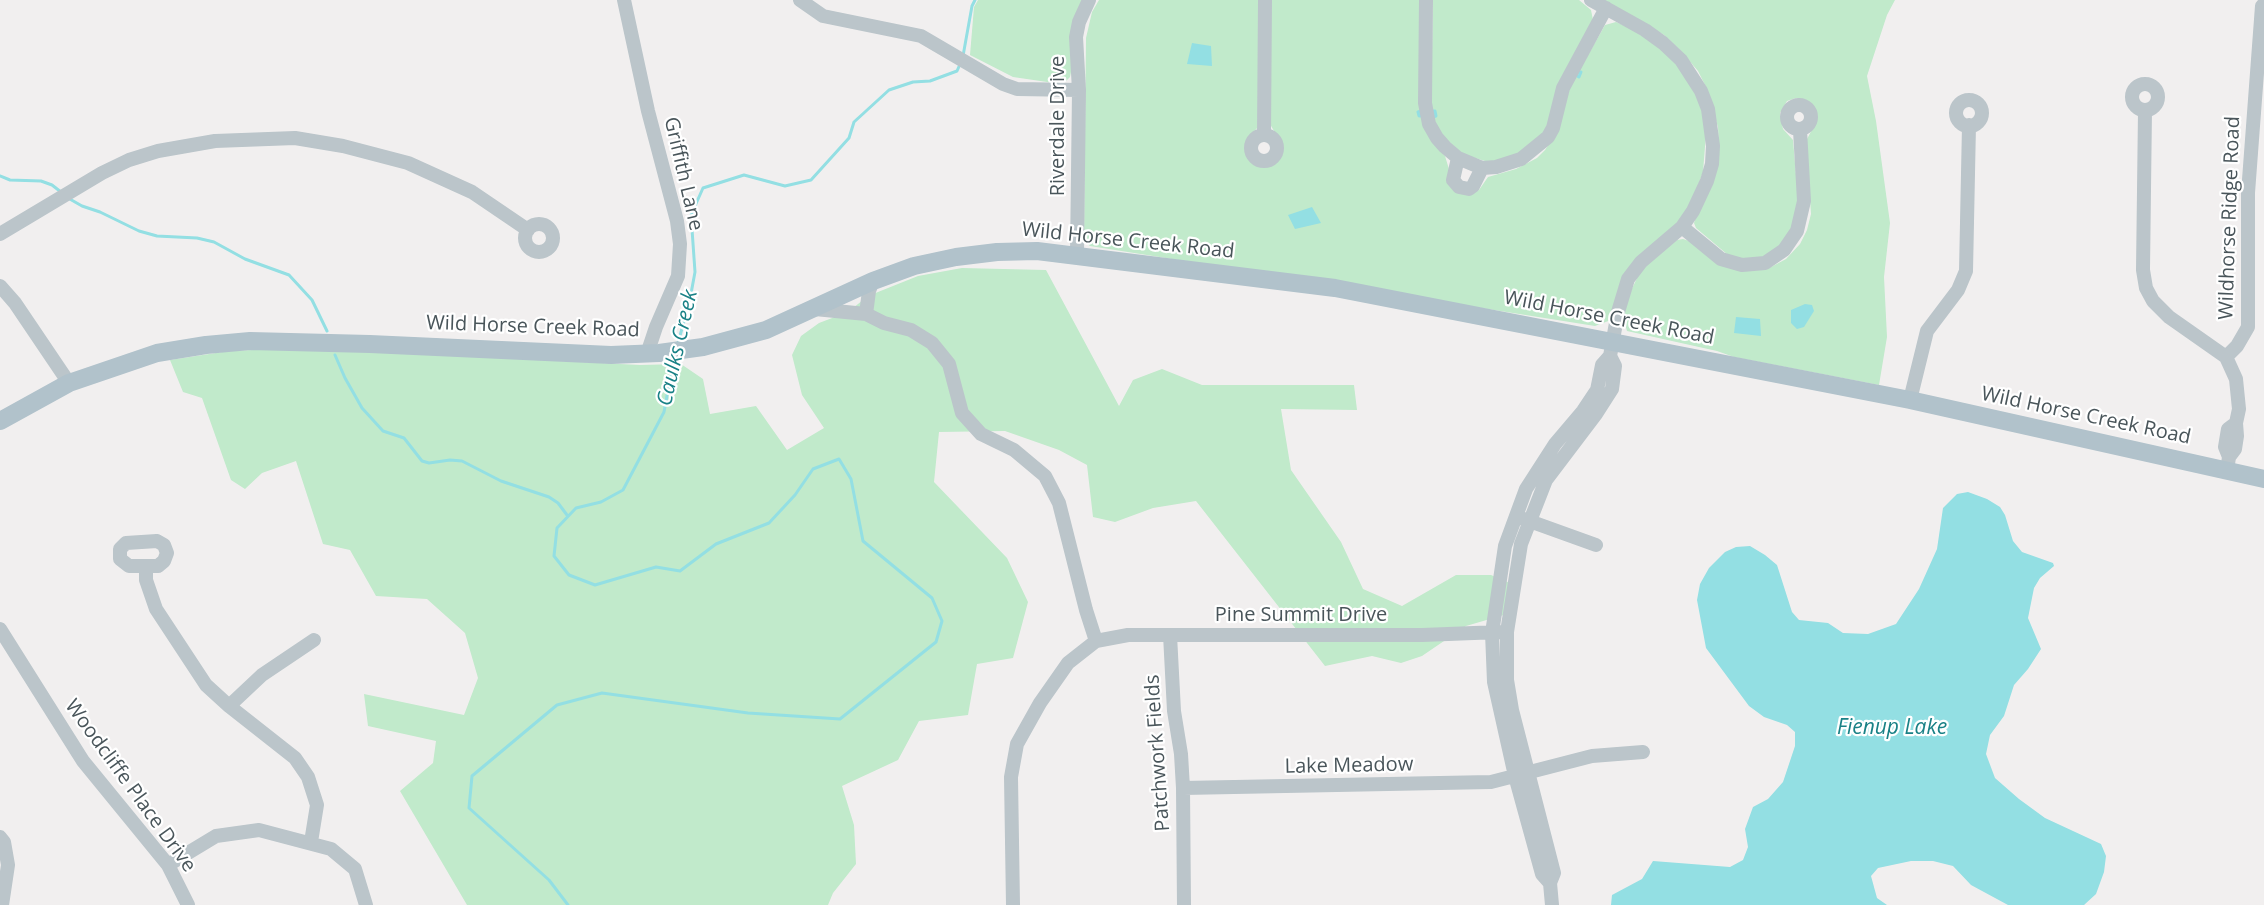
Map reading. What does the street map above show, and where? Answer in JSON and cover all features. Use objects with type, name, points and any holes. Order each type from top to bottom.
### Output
[{"type":"main road","name":"Wild Horse Creek Road","points":[[0,421],[69,383],[157,353],[250,341],[611,355],[653,353],[703,347],[766,330],[873,281],[914,267],[966,255],[1037,251],[1335,288],[1611,349],[1910,400],[2228,464],[2264,479]]},
{"type":"street","name":"Griffith Lane","points":[[624,0],[648,111],[677,221],[680,244],[678,276],[656,327],[653,353]]},
{"type":"street","points":[[800,0],[823,16],[921,36],[1003,84],[1017,89],[1079,90]]},
{"type":"street","name":"Riverdale Drive","points":[[1077,255],[1079,90],[1076,37],[1082,14],[1089,0]]},
{"type":"street","points":[[1264,135],[1265,0]]},
{"type":"street","points":[[1426,0],[1426,113],[1437,138],[1458,158],[1482,168],[1496,167],[1521,159],[1548,137],[1553,128],[1563,88],[1606,8]]},
{"type":"street","points":[[1521,775],[1494,682],[1492,633],[1505,546],[1526,489],[1556,444],[1597,390],[1602,365],[1611,349],[1618,312],[1628,279],[1641,262],[1682,227],[1700,198],[1712,164],[1712,128],[1708,110],[1693,75],[1664,43],[1591,0]]},
{"type":"street","name":"Wildhorse Ridge Road","points":[[2226,357],[2237,346],[2248,327],[2248,193],[2259,5]]},
{"type":"street","points":[[2145,110],[2143,270],[2146,288],[2152,301],[2169,317],[2226,357],[2237,385],[2239,409],[2236,423],[2228,429],[2225,447],[2228,464]]},
{"type":"street","points":[[1910,400],[1927,331],[1958,290],[1966,271],[1969,125]]},
{"type":"street","points":[[1682,227],[1720,259],[1742,265],[1765,263],[1784,250],[1797,231],[1804,201],[1800,130]]},
{"type":"street","points":[[0,234],[75,188],[129,160],[158,151],[214,141],[295,138],[343,146],[408,163],[472,192],[528,230]]},
{"type":"street","points":[[1458,158],[1453,180],[1460,187],[1469,189],[1473,186],[1482,168]]},
{"type":"street","points":[[866,314],[869,291],[873,281]]},
{"type":"street","points":[[0,286],[15,303],[69,383]]},
{"type":"street","points":[[814,309],[866,314],[884,323],[911,330],[932,343],[949,364],[962,413],[981,434],[1014,450],[1045,476],[1059,502],[1096,641],[1068,663],[1040,703],[1017,744],[1011,777],[1013,905]]},
{"type":"street","points":[[1552,905],[1550,883],[1542,874],[1521,775],[1507,680],[1507,632],[1515,570],[1529,521],[1546,480],[1612,389],[1616,366],[1611,349]]},
{"type":"street","points":[[1515,516],[1596,545]]},
{"type":"street","points":[[146,566],[146,580],[156,609],[206,685],[295,758],[308,777],[317,805],[312,842]]},
{"type":"street","name":"Woodcliffe Place Drive","points":[[0,629],[83,761],[123,807],[168,865],[188,905]]},
{"type":"street","name":"Pine Summit Drive","points":[[1096,641],[1128,635],[1410,635],[1507,632]]},
{"type":"street","name":"Patchwork Fields","points":[[1170,635],[1174,711],[1181,754],[1183,789],[1184,905]]},
{"type":"street","points":[[229,706],[261,675],[314,640]]},
{"type":"street","name":"Lake Meadow","points":[[1183,789],[1491,782],[1592,756],[1643,752]]},
{"type":"street","points":[[168,865],[216,837],[235,832],[259,830],[312,842],[331,849],[355,869],[366,905]]},
{"type":"street","points":[[0,837],[4,842],[8,865],[2,905]]},
{"type":"green space","points":[[978,0],[1085,0],[1070,77],[1066,81],[1054,83],[1013,77],[970,55],[974,7]]},
{"type":"green space","points":[[1099,0],[1259,0],[1259,126],[1245,145],[1248,157],[1254,163],[1263,166],[1275,162],[1281,155],[1282,145],[1270,124],[1271,0],[1420,0],[1435,145],[1445,156],[1456,192],[1467,195],[1479,190],[1488,177],[1516,169],[1537,158],[1545,150],[1559,129],[1570,87],[1605,25],[1616,22],[1632,29],[1666,52],[1690,79],[1703,111],[1706,134],[1703,172],[1692,202],[1674,227],[1643,253],[1611,320],[1595,326],[1090,246],[1085,242],[1084,236],[1086,38],[1092,12]]},
{"type":"green space","points":[[1433,0],[1579,0],[1591,10],[1593,20],[1548,127],[1526,152],[1494,161],[1485,161],[1462,154],[1441,134],[1431,105]]},
{"type":"green space","points":[[1604,0],[1895,0],[1887,15],[1867,76],[1876,121],[1890,223],[1884,277],[1887,337],[1879,385],[1734,357],[1717,351],[1627,331],[1623,317],[1628,297],[1638,276],[1649,262],[1677,240],[1692,242],[1719,263],[1732,269],[1760,270],[1786,259],[1800,244],[1811,214],[1806,141],[1816,122],[1816,112],[1806,100],[1796,98],[1787,101],[1780,113],[1783,129],[1793,140],[1798,198],[1790,239],[1766,257],[1743,259],[1728,255],[1696,228],[1694,223],[1719,148],[1718,127],[1706,87],[1698,71],[1664,35]]},
{"type":"green space","points":[[962,268],[1046,270],[1119,406],[1133,380],[1162,369],[1202,385],[1354,385],[1357,410],[1281,409],[1291,470],[1341,542],[1363,589],[1402,606],[1456,575],[1491,575],[1510,583],[1514,612],[1466,626],[1422,656],[1401,663],[1372,656],[1325,666],[1196,501],[1153,508],[1115,522],[1093,517],[1087,465],[1059,450],[1005,431],[939,432],[934,482],[1007,558],[1028,602],[1013,658],[977,664],[968,715],[919,721],[898,760],[842,786],[854,825],[856,864],[833,893],[828,905],[467,905],[400,791],[433,763],[436,741],[368,726],[364,694],[464,715],[478,678],[465,633],[427,599],[376,596],[350,550],[323,544],[296,461],[262,473],[245,489],[231,480],[202,398],[183,392],[170,360],[229,351],[301,348],[640,365],[681,364],[703,379],[710,414],[756,406],[787,450],[824,428],[802,395],[792,355],[801,336],[819,323],[848,312],[868,296],[918,276]]},
{"type":"water","points":[[1192,43],[1211,46],[1212,66],[1187,64]]},
{"type":"water","points":[[1312,207],[1321,223],[1295,229],[1288,215]]},
{"type":"water","points":[[1805,304],[1812,305],[1814,311],[1804,327],[1797,329],[1791,323],[1791,310]]},
{"type":"water","points":[[1736,317],[1760,319],[1761,336],[1734,333]]},
{"type":"water","name":"Fienup Lake","points":[[1968,492],[2000,507],[2005,515],[2013,541],[2022,552],[2053,563],[2054,566],[2040,578],[2034,588],[2028,618],[2041,649],[2014,685],[2004,716],[1990,735],[1986,754],[1995,778],[2019,799],[2045,818],[2101,844],[2106,856],[2104,872],[2096,894],[2084,905],[2008,905],[1971,885],[1953,866],[1933,861],[1911,861],[1878,868],[1871,876],[1877,898],[1887,905],[1611,905],[1612,895],[1642,879],[1653,861],[1730,867],[1743,860],[1748,847],[1745,829],[1753,807],[1768,799],[1783,782],[1795,746],[1795,732],[1787,725],[1764,717],[1749,706],[1706,648],[1697,600],[1700,584],[1709,568],[1725,552],[1736,547],[1750,546],[1777,565],[1792,612],[1799,620],[1828,623],[1843,633],[1868,634],[1896,624],[1919,589],[1937,549],[1943,508],[1957,494]]},
{"type":"waterway","name":"Caulks Creek","points":[[963,56],[975,0]]},
{"type":"waterway","name":"Caulks Creek","points":[[678,343],[695,272],[691,215],[703,188],[744,175],[785,186],[811,180],[849,138],[854,122],[889,90],[913,82],[930,81],[957,71],[961,62]]},
{"type":"waterway","points":[[1578,72],[1581,72],[1579,77],[1576,75],[1578,72]]},
{"type":"waterway","points":[[1421,111],[1422,116],[1419,116],[1418,112],[1421,111]]},
{"type":"waterway","points":[[1432,111],[1435,111],[1436,116],[1433,117],[1432,111]]},
{"type":"waterway","points":[[0,176],[10,180],[41,181],[61,192]]},
{"type":"waterway","points":[[68,198],[139,231],[157,236],[197,238],[214,242],[245,259],[289,275],[312,300],[327,331]]},
{"type":"waterway","points":[[335,355],[362,408],[383,431],[404,438],[422,461],[429,463],[462,461],[501,481],[549,497],[558,503],[567,515]]},
{"type":"waterway","name":"Caulks Creek","points":[[568,905],[549,880],[469,808],[472,776],[557,705],[602,693],[748,713],[840,719],[936,642],[942,621],[932,598],[863,541],[851,479],[839,459],[813,469],[795,495],[769,523],[716,544],[680,571],[656,567],[595,585],[569,575],[554,556],[557,528],[576,508],[601,502],[623,490],[664,412],[674,358]]}]
